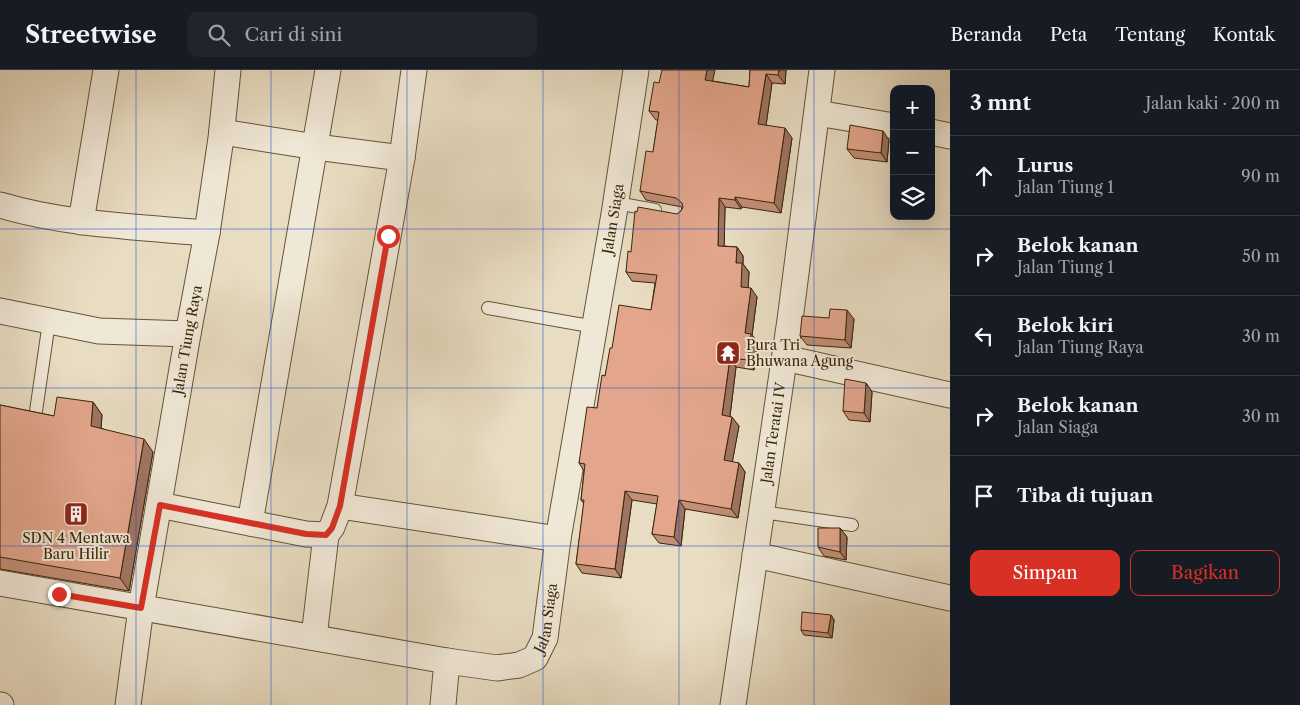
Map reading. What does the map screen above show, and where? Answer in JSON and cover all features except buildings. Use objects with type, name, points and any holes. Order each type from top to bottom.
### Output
[{"type":"street","points":[[81,222],[106,70]]},
{"type":"street","name":"Jalan Tiung Raya","points":[[128,705],[141,608],[207,232],[222,132],[228,70]]},
{"type":"street","points":[[250,524],[328,70]]},
{"type":"street","points":[[314,637],[326,535],[332,528],[340,506],[402,158],[414,70]]},
{"type":"street","name":"Jalan Siaga","points":[[0,583],[447,661],[497,668],[519,666],[535,658],[545,638],[558,540],[616,203],[636,70]]},
{"type":"street","name":"Jalan Teratai IV","points":[[733,705],[784,358],[822,70]]},
{"type":"street","points":[[817,113],[890,125]]},
{"type":"street","points":[[222,132],[316,148],[402,158]]},
{"type":"street","points":[[935,133],[950,136]]},
{"type":"street","points":[[0,205],[49,217],[81,222],[207,232]]},
{"type":"street","points":[[0,311],[99,331],[188,334]]},
{"type":"street","points":[[784,358],[950,395]]},
{"type":"street","points":[[160,505],[250,524],[306,534],[326,535]]},
{"type":"street","points":[[340,506],[558,540]]},
{"type":"street","points":[[755,555],[950,598]]},
{"type":"street","points":[[443,705],[447,661]]},
{"type":"lane","points":[[616,203],[672,214]]},
{"type":"lane","points":[[488,308],[595,327]]},
{"type":"lane","points":[[36,411],[49,322]]},
{"type":"lane","points":[[762,512],[852,525]]},
{"type":"place","name":"Pura Tri Bhuwana Agung","points":[[728,353]]},
{"type":"place","name":"SDN 4 Mentawa Baru Hilir","points":[[76,514]]},
{"type":"route","points":[[59,594],[141,608],[160,505],[250,524],[306,534],[326,535],[332,528],[340,506],[388,236]]}]
